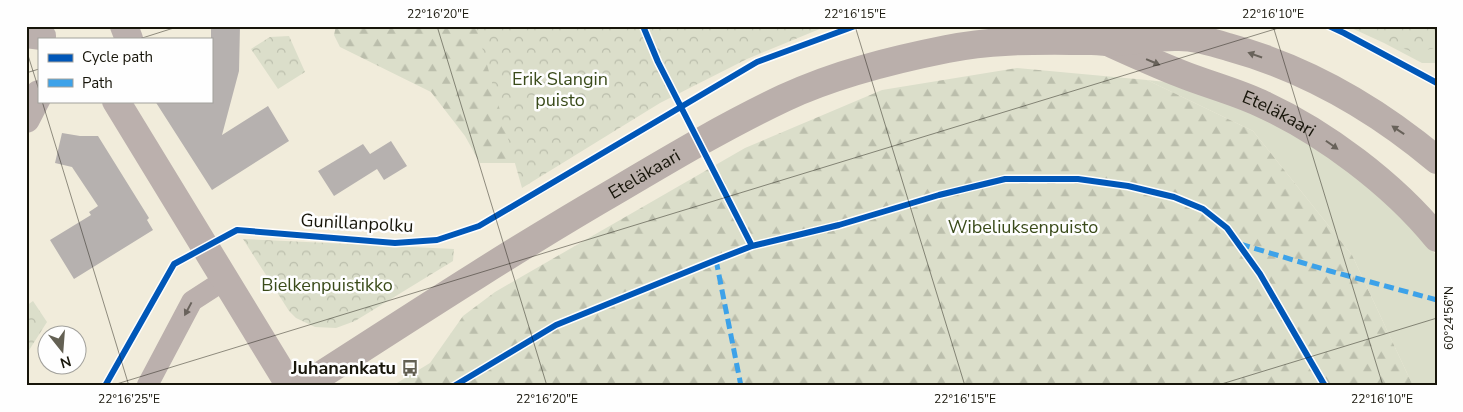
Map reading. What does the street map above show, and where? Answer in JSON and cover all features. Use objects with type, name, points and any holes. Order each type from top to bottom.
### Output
[{"type":"main road","name":"Eteläkaari","points":[[304,386],[560,223],[712,135],[786,97],[836,78],[884,63],[949,48],[1007,41],[1109,42],[1180,36],[1205,40],[1278,63],[1321,84],[1373,113],[1437,160]]},
{"type":"main road","name":"Eteläkaari","points":[[1109,42],[1180,73],[1261,104],[1295,121],[1374,175],[1433,227]]},
{"type":"street","points":[[124,26],[129,38]]},
{"type":"street","points":[[26,119],[38,96]]},
{"type":"street","points":[[117,102],[290,386]]},
{"type":"lane","points":[[147,386],[192,301],[226,279]]},
{"type":"green space","points":[[336,26],[672,26],[574,133],[515,163],[480,163],[465,136],[431,92],[340,47],[334,35]]},
{"type":"green space","name":"Erik Slangin puisto","points":[[476,26],[827,26],[747,59],[660,103],[522,188]]},
{"type":"green space","points":[[1347,26],[1437,26],[1437,63],[1422,63]]},
{"type":"green space","points":[[1349,26],[1437,26],[1437,48],[1412,52]]},
{"type":"green space","points":[[289,36],[305,72],[278,89],[251,49],[270,37]]},
{"type":"green space","name":"Wibeliuksenpuisto","points":[[1017,68],[1147,80],[1253,131],[1352,255],[1413,386],[392,386],[430,363],[463,316],[495,292],[745,148],[882,90]]},
{"type":"green space","points":[[1147,80],[1176,83],[1226,101],[1278,126],[1326,153],[1403,216],[1437,256],[1437,386],[1413,386],[1352,255],[1253,131]]},
{"type":"green space","name":"Bielkenpuistikko","points":[[243,239],[454,249],[453,261],[355,321],[336,328],[315,327],[296,318],[289,311]]},
{"type":"green space","points":[[33,301],[47,322],[46,324],[38,324],[38,336],[26,355],[26,306]]},
{"type":"building","points":[[211,26],[240,26],[239,71],[222,135],[268,106],[289,141],[212,190],[156,102],[212,102]]},
{"type":"building","points":[[62,133],[98,136],[149,218],[147,220],[153,230],[74,279],[50,240],[91,215],[89,212],[98,206],[72,167],[55,163]]},
{"type":"building","points":[[391,141],[407,166],[384,180],[377,169],[334,196],[318,171],[363,144],[370,154]]},
{"type":"marked path","points":[[1240,244],[1437,300]]},
{"type":"marked path","points":[[716,260],[741,386]]},
{"type":"cycle path","points":[[643,26],[658,62],[752,246]]},
{"type":"cycle path","name":"Gunillanpolku","points":[[105,386],[174,264],[237,230],[395,243],[437,240],[479,226],[757,62],[855,26]]},
{"type":"cycle path","points":[[1329,26],[1437,83]]},
{"type":"cycle path","points":[[454,386],[556,325],[752,246],[839,225],[939,195],[1005,179],[1078,179],[1128,186],[1174,197],[1203,209],[1227,228],[1260,274],[1325,386]]},
{"type":"place","name":"Juhanankatu","points":[[410,368]]}]
